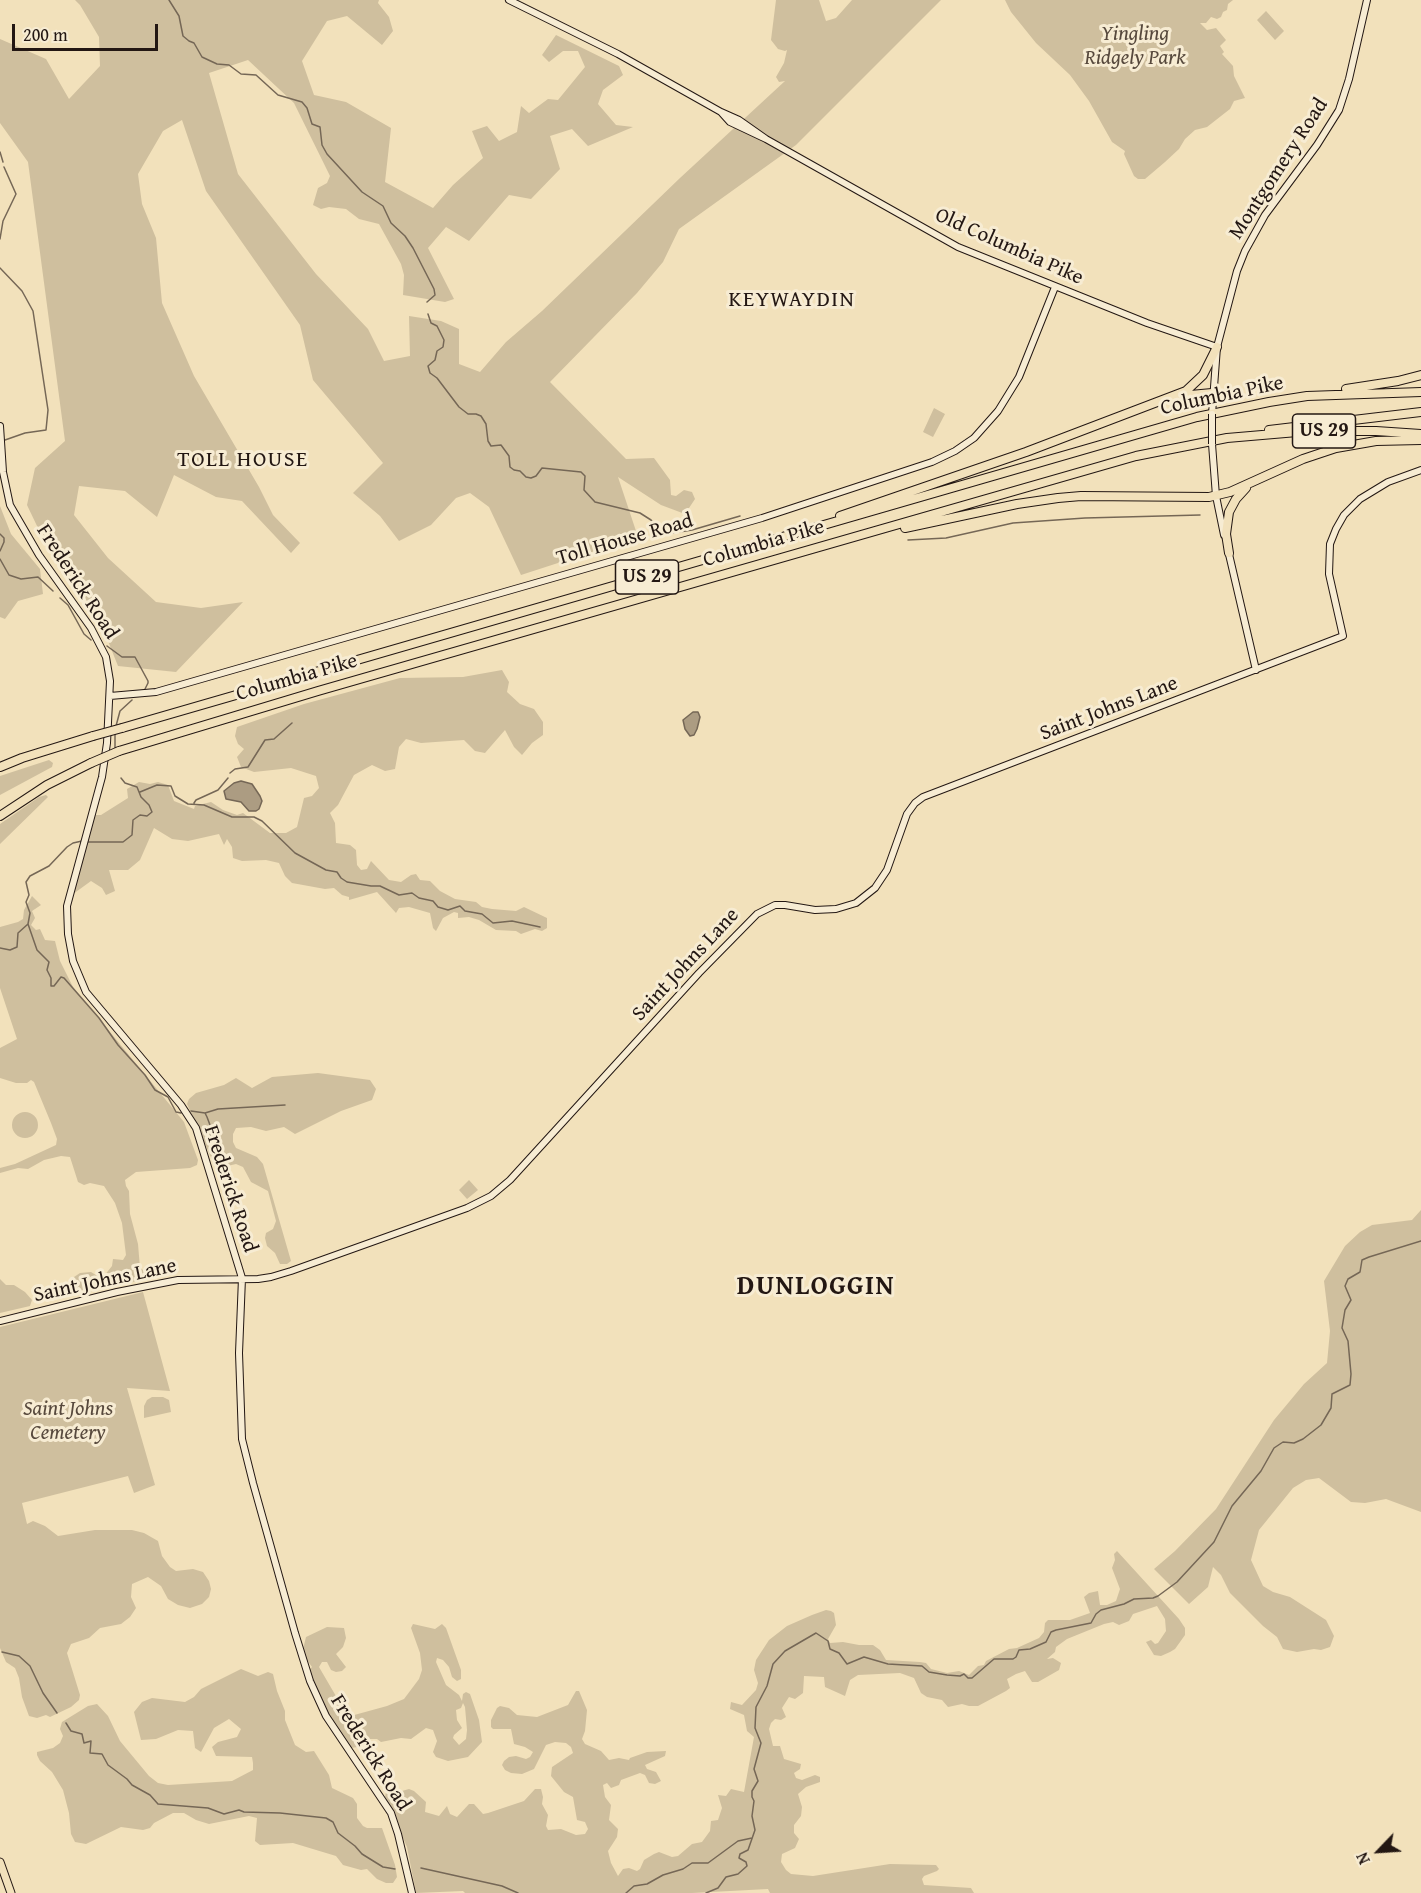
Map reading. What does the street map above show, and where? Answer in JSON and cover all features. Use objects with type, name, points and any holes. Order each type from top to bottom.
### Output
[{"type":"highway","points":[[744,550],[1026,452],[1168,399],[1186,391],[1197,382],[1217,347]]},
{"type":"highway","points":[[1307,396],[1421,375]]},
{"type":"highway","name":"Columbia Pike","points":[[0,766],[93,736],[744,550],[1164,426],[1227,410],[1307,396],[1421,392]]},
{"type":"highway","points":[[1168,399],[1212,397]]},
{"type":"highway","points":[[1227,438],[1297,426],[1421,412]]},
{"type":"highway","name":"Columbia Pike","points":[[0,816],[47,785],[119,751],[251,710],[1136,456],[1227,438],[1321,431],[1421,434]]},
{"type":"highway","points":[[843,540],[1040,500],[1081,496],[1216,496],[1303,459],[1336,448],[1376,441],[1421,440]]},
{"type":"highway","points":[[1229,553],[1226,534],[1232,506],[1241,493],[1254,481]]},
{"type":"highway","points":[[0,812],[47,785]]},
{"type":"main road","points":[[0,1862],[11,1893]]},
{"type":"street","name":"Old Columbia Pike","points":[[509,0],[581,34],[739,120],[766,139],[950,243],[1055,287],[1217,347]]},
{"type":"street","name":"Montgomery Road","points":[[1216,496],[1212,456],[1212,397],[1217,347],[1237,271],[1255,232],[1339,110],[1349,79],[1367,0]]},
{"type":"street","name":"Toll House Road","points":[[110,696],[156,692],[762,518],[932,462],[974,438],[990,422],[1006,400],[1019,377],[1055,287]]},
{"type":"street","name":"Frederick Road","points":[[0,426],[3,472],[10,505],[25,535],[80,610],[100,645],[108,669],[110,696],[102,777],[68,906],[68,934],[77,975],[96,1005],[181,1105],[193,1123],[242,1278],[239,1353],[240,1413],[242,1439],[255,1491],[310,1681],[328,1721],[391,1812],[412,1893]]},
{"type":"street","name":"Saint Johns Lane","points":[[0,1320],[164,1282],[258,1279],[291,1271],[467,1208],[491,1196],[510,1180],[699,973],[757,914],[776,905],[815,910],[836,909],[856,903],[875,888],[886,870],[907,814],[923,797],[1342,636],[1329,574],[1330,543],[1336,529],[1344,515],[1360,499],[1389,482],[1421,470]]},
{"type":"street","points":[[1216,496],[1256,670]]},
{"type":"street","points":[[1243,675],[1252,655]]},
{"type":"green space","points":[[75,0],[379,0],[378,3],[389,17],[393,31],[382,45],[347,16],[327,21],[302,61],[314,95],[346,102],[391,128],[385,182],[433,208],[453,185],[483,158],[472,131],[487,126],[499,141],[517,132],[521,106],[529,113],[548,99],[558,100],[585,67],[578,51],[563,51],[549,62],[542,55],[556,35],[619,66],[623,75],[603,90],[598,104],[616,125],[633,127],[588,146],[572,129],[550,136],[560,169],[531,199],[509,195],[469,241],[446,227],[428,248],[454,299],[445,302],[403,295],[404,275],[401,264],[379,224],[359,219],[346,209],[329,207],[321,209],[313,205],[318,188],[327,183],[330,176],[294,103],[248,60],[209,73],[238,174],[316,274],[368,329],[384,361],[410,356],[409,316],[441,321],[459,329],[459,364],[480,372],[506,342],[542,311],[785,81],[779,82],[776,77],[784,63],[787,50],[778,49],[771,40],[776,0],[819,0],[826,21],[836,18],[852,0],[941,0],[796,145],[679,229],[663,262],[637,293],[550,382],[626,459],[654,458],[670,480],[671,495],[676,496],[684,490],[692,492],[695,499],[685,514],[661,505],[618,477],[638,537],[521,575],[489,507],[470,493],[456,498],[431,525],[399,541],[380,516],[353,493],[383,463],[313,380],[300,325],[206,191],[182,120],[163,131],[138,174],[142,204],[156,238],[162,303],[194,376],[273,515],[300,543],[291,553],[242,501],[216,497],[174,475],[157,517],[125,491],[79,486],[74,515],[108,558],[156,602],[201,608],[243,602],[176,672],[118,666],[98,616],[48,549],[27,505],[35,468],[65,441],[28,162],[0,123],[0,39],[46,59],[69,99],[100,66],[99,37]]},
{"type":"green space","name":"Yingling Ridgely Park","points":[[1005,0],[1233,0],[1221,17],[1217,19],[1211,17],[1206,23],[1200,23],[1207,30],[1216,28],[1226,40],[1220,46],[1224,52],[1222,54],[1233,66],[1234,76],[1245,98],[1234,101],[1230,109],[1207,127],[1195,130],[1165,162],[1145,179],[1138,179],[1134,176],[1124,154],[1125,151],[1112,142],[1089,101],[1070,75],[1036,43],[1011,12]]},
{"type":"green space","points":[[1266,11],[1284,31],[1275,40],[1257,20]]},
{"type":"green space","points":[[934,408],[945,414],[933,437],[923,432]]},
{"type":"green space","points":[[0,506],[11,534],[40,569],[43,594],[18,601],[5,619],[0,617]]},
{"type":"green space","points":[[502,670],[509,682],[507,692],[520,704],[534,709],[543,722],[543,735],[522,755],[514,747],[505,730],[485,753],[475,751],[464,740],[421,743],[406,739],[399,747],[395,769],[385,771],[372,765],[354,775],[338,805],[330,813],[335,823],[336,843],[350,845],[356,850],[357,865],[361,870],[367,869],[371,861],[389,880],[401,882],[416,874],[420,880],[430,881],[440,891],[455,899],[476,902],[482,907],[492,909],[516,911],[524,907],[547,918],[547,928],[542,931],[535,929],[521,934],[516,931],[496,930],[479,920],[469,917],[458,918],[458,913],[454,912],[443,918],[436,931],[433,928],[430,913],[409,907],[399,908],[396,913],[377,892],[349,900],[349,897],[342,895],[334,888],[325,889],[292,883],[285,876],[279,863],[266,860],[242,861],[233,858],[232,847],[227,839],[224,845],[219,834],[188,841],[172,839],[154,828],[140,860],[128,870],[109,870],[115,891],[106,895],[102,888],[91,881],[69,897],[92,815],[101,815],[128,798],[127,789],[139,782],[150,784],[158,782],[168,785],[174,801],[194,809],[195,806],[211,802],[237,815],[243,813],[270,833],[286,833],[297,827],[304,798],[312,796],[319,788],[316,776],[291,768],[254,772],[241,767],[237,757],[244,749],[238,744],[235,736],[237,727],[304,704],[400,678],[463,677]]},
{"type":"green space","points":[[49,760],[53,763],[52,767],[0,795],[0,776]]},
{"type":"green space","points":[[46,795],[48,797],[0,844],[0,824],[39,797]]},
{"type":"green space","points":[[32,896],[41,905],[32,911],[35,918],[31,925],[36,930],[40,929],[45,940],[55,941],[60,961],[73,987],[184,1122],[198,1160],[197,1165],[190,1168],[136,1172],[125,1180],[129,1191],[130,1214],[138,1244],[140,1268],[145,1274],[137,1281],[93,1291],[84,1292],[78,1289],[74,1277],[80,1273],[91,1272],[99,1277],[104,1276],[112,1266],[113,1259],[123,1260],[126,1255],[122,1223],[115,1203],[104,1186],[90,1183],[84,1185],[78,1182],[70,1157],[61,1156],[44,1160],[28,1169],[18,1168],[0,1173],[0,1168],[15,1164],[56,1145],[57,1139],[34,1082],[31,1080],[27,1083],[16,1083],[0,1078],[0,1048],[17,1039],[0,988],[0,927],[23,919],[24,910]]},
{"type":"green space","points":[[318,1073],[370,1080],[376,1089],[372,1100],[341,1111],[295,1134],[284,1127],[266,1131],[251,1127],[236,1128],[233,1134],[236,1148],[257,1157],[263,1164],[291,1261],[287,1264],[280,1264],[275,1253],[267,1246],[265,1238],[266,1233],[273,1229],[276,1221],[268,1191],[251,1182],[243,1167],[236,1164],[223,1167],[214,1164],[187,1104],[196,1093],[224,1085],[236,1078],[252,1088],[272,1077]]},
{"type":"green space","points":[[25,1112],[34,1116],[38,1125],[34,1134],[25,1138],[16,1134],[12,1125],[16,1116]]},
{"type":"green space","points":[[469,1180],[478,1190],[467,1199],[459,1190]]},
{"type":"green space","points":[[1421,1210],[1421,1512],[1386,1499],[1365,1503],[1351,1502],[1319,1478],[1306,1480],[1293,1488],[1259,1530],[1251,1560],[1263,1586],[1290,1597],[1326,1620],[1334,1636],[1330,1647],[1321,1650],[1297,1652],[1283,1649],[1277,1637],[1230,1593],[1221,1575],[1213,1567],[1208,1587],[1189,1604],[1154,1569],[1216,1509],[1274,1420],[1304,1384],[1327,1363],[1330,1331],[1324,1281],[1345,1246],[1360,1232],[1372,1225],[1412,1220]]},
{"type":"green space","points":[[0,1279],[6,1285],[14,1285],[25,1292],[32,1300],[30,1306],[0,1313]]},
{"type":"green space","name":"Saint Johns Cemetery","points":[[143,1292],[170,1391],[127,1388],[155,1485],[134,1493],[128,1476],[22,1503],[27,1524],[33,1521],[45,1526],[58,1536],[95,1530],[132,1530],[144,1533],[158,1541],[162,1556],[176,1571],[193,1569],[203,1572],[211,1589],[209,1597],[202,1604],[190,1608],[168,1599],[161,1586],[148,1577],[132,1584],[131,1597],[136,1608],[130,1617],[121,1624],[100,1628],[89,1638],[71,1644],[67,1653],[80,1695],[79,1700],[71,1707],[50,1717],[46,1715],[37,1718],[29,1716],[15,1668],[6,1662],[0,1648],[0,1327]]},
{"type":"green space","points":[[152,1397],[163,1397],[169,1400],[171,1412],[144,1418],[144,1406]]},
{"type":"green space","points":[[1117,1551],[1185,1628],[1185,1635],[1170,1652],[1161,1656],[1154,1655],[1146,1642],[1151,1640],[1155,1644],[1158,1643],[1166,1631],[1165,1619],[1157,1606],[1133,1614],[1129,1621],[1119,1625],[1113,1622],[1104,1624],[1067,1639],[1056,1647],[1055,1652],[1047,1659],[1053,1658],[1061,1663],[1059,1670],[1038,1682],[1032,1682],[1025,1671],[1016,1674],[1007,1679],[1010,1688],[978,1706],[962,1704],[948,1707],[942,1700],[927,1697],[921,1693],[914,1678],[900,1673],[858,1675],[850,1680],[845,1696],[825,1687],[824,1677],[804,1676],[803,1693],[795,1699],[789,1697],[782,1708],[786,1717],[781,1720],[775,1719],[771,1723],[769,1729],[773,1746],[780,1746],[784,1759],[801,1764],[800,1769],[794,1773],[796,1778],[802,1780],[815,1775],[820,1777],[820,1782],[806,1787],[798,1794],[802,1807],[801,1816],[794,1825],[794,1833],[799,1839],[795,1848],[782,1854],[781,1862],[786,1870],[791,1874],[813,1876],[890,1864],[936,1865],[939,1869],[937,1871],[922,1879],[924,1885],[971,1888],[974,1893],[770,1893],[768,1889],[692,1893],[465,1893],[463,1891],[416,1893],[407,1847],[385,1797],[386,1792],[409,1789],[426,1802],[425,1812],[439,1816],[447,1806],[450,1814],[457,1817],[469,1804],[474,1804],[483,1814],[488,1813],[524,1801],[535,1789],[541,1789],[542,1804],[548,1815],[546,1826],[548,1830],[561,1829],[576,1835],[585,1834],[588,1829],[585,1822],[577,1820],[573,1797],[564,1792],[551,1776],[552,1767],[573,1753],[571,1747],[566,1743],[555,1742],[546,1745],[534,1769],[522,1774],[505,1770],[502,1765],[509,1757],[516,1756],[526,1759],[533,1752],[514,1744],[511,1729],[491,1727],[491,1720],[500,1706],[509,1708],[517,1715],[537,1717],[568,1705],[576,1691],[579,1691],[587,1710],[582,1739],[585,1744],[601,1751],[609,1760],[619,1758],[629,1760],[647,1752],[666,1751],[665,1756],[645,1765],[647,1769],[656,1772],[661,1781],[655,1784],[649,1783],[645,1775],[640,1773],[621,1780],[619,1785],[611,1788],[607,1783],[603,1785],[605,1797],[611,1805],[609,1820],[618,1829],[617,1837],[608,1851],[618,1876],[623,1869],[629,1868],[637,1871],[644,1860],[654,1854],[659,1852],[672,1857],[678,1856],[692,1844],[702,1842],[710,1831],[711,1821],[718,1820],[722,1808],[718,1795],[726,1796],[731,1789],[744,1792],[754,1737],[747,1731],[744,1715],[730,1709],[731,1702],[742,1705],[756,1690],[758,1683],[754,1670],[756,1660],[769,1640],[787,1626],[826,1610],[831,1611],[834,1613],[836,1625],[828,1639],[830,1643],[873,1645],[880,1650],[886,1660],[926,1663],[931,1669],[947,1673],[959,1671],[969,1675],[978,1666],[984,1665],[986,1661],[1009,1649],[1017,1648],[1039,1638],[1048,1620],[1070,1620],[1090,1613],[1084,1597],[1089,1593],[1098,1591],[1100,1605],[1116,1601],[1120,1589],[1112,1568],[1115,1560],[1114,1554]]},
{"type":"green space","points":[[413,1624],[435,1629],[442,1624],[446,1628],[461,1670],[461,1679],[457,1681],[452,1677],[449,1667],[443,1660],[437,1658],[436,1662],[446,1685],[459,1695],[462,1701],[463,1694],[466,1692],[470,1694],[479,1720],[482,1742],[468,1757],[448,1761],[436,1757],[433,1752],[437,1741],[433,1730],[426,1728],[411,1739],[401,1738],[381,1742],[377,1739],[368,1739],[358,1747],[350,1748],[324,1706],[311,1676],[312,1667],[302,1653],[306,1637],[327,1627],[344,1628],[346,1638],[343,1647],[336,1654],[346,1667],[336,1672],[331,1670],[327,1662],[322,1662],[319,1667],[340,1703],[342,1713],[347,1717],[404,1699],[419,1679],[422,1670],[420,1653],[411,1628]],"holes":[[[463,1703],[466,1739],[459,1745],[453,1738],[462,1728],[457,1720],[456,1710],[461,1708]]]},
{"type":"green space","points":[[241,1669],[258,1676],[268,1672],[273,1674],[285,1711],[285,1720],[295,1745],[306,1752],[314,1751],[329,1775],[332,1788],[353,1798],[357,1804],[357,1818],[363,1826],[382,1828],[395,1865],[397,1877],[393,1883],[377,1879],[367,1869],[361,1870],[343,1865],[336,1856],[293,1843],[260,1845],[255,1841],[257,1818],[249,1816],[209,1824],[184,1813],[173,1813],[154,1823],[150,1828],[143,1830],[121,1827],[86,1844],[75,1842],[71,1834],[63,1790],[52,1772],[37,1755],[37,1752],[53,1748],[60,1743],[63,1736],[60,1729],[62,1722],[88,1706],[97,1704],[108,1716],[120,1741],[149,1776],[158,1783],[168,1785],[232,1781],[253,1770],[253,1763],[252,1757],[216,1756],[212,1747],[218,1742],[237,1737],[241,1729],[229,1719],[214,1728],[201,1752],[195,1748],[193,1731],[178,1730],[156,1739],[141,1740],[134,1712],[142,1702],[152,1698],[185,1702],[201,1689]]},
{"type":"shaded area","points":[[693,712],[698,712],[700,717],[694,735],[690,736],[683,720]]},
{"type":"shaded area","points":[[241,781],[252,784],[260,796],[262,801],[256,811],[249,811],[241,802],[226,799],[224,791],[234,783]]},
{"type":"waterway","points":[[169,0],[179,16],[183,36],[194,43],[202,57],[217,64],[229,65],[241,74],[256,75],[278,95],[302,102],[307,108],[312,124],[320,127],[322,145],[327,154],[362,192],[383,206],[391,223],[405,236],[413,248],[434,289],[435,295],[427,302]]},
{"type":"waterway","points":[[0,152],[3,162]]},
{"type":"waterway","points":[[0,239],[3,221],[16,194],[4,167]]},
{"type":"waterway","points":[[0,268],[22,291],[33,311],[48,410],[46,430],[25,433],[5,440]]},
{"type":"waterway","points":[[428,314],[431,323],[437,326],[444,340],[443,347],[437,351],[435,360],[428,366],[430,373],[437,378],[459,407],[468,414],[481,416],[486,424],[488,441],[491,446],[501,445],[509,456],[510,467],[514,470],[531,478],[536,476],[542,468],[581,472],[585,476],[584,490],[595,502],[640,513],[655,525],[651,529],[652,533],[660,535],[692,530],[740,516]]},
{"type":"waterway","points":[[908,540],[946,538],[1013,523],[1085,518],[1200,515]]},
{"type":"waterway","points":[[0,534],[4,538],[0,551]]},
{"type":"waterway","points":[[0,559],[9,575],[21,579],[38,577],[53,591]]},
{"type":"waterway","points":[[60,598],[68,605],[84,634],[91,640]]},
{"type":"waterway","points":[[107,646],[122,657],[135,657],[148,681],[145,689]]},
{"type":"waterway","points":[[116,726],[120,711],[132,700]]},
{"type":"waterway","points":[[230,773],[235,769],[248,767],[265,740],[274,739],[292,723]]},
{"type":"waterway","points":[[115,734],[115,750]]},
{"type":"waterway","points":[[86,842],[123,842],[132,835],[133,820],[140,815],[147,816],[152,812],[137,787],[125,783],[121,778]]},
{"type":"waterway","points":[[194,803],[218,790],[228,778]]},
{"type":"waterway","points":[[140,792],[157,785],[171,786],[175,796],[188,804],[204,805],[232,817],[254,817],[262,821],[295,853],[326,870],[337,872],[347,882],[380,886],[399,895],[412,893],[448,910],[460,906],[465,911],[482,914],[493,923],[512,921],[540,927]]},
{"type":"waterway","points":[[0,948],[10,950],[17,947],[18,933],[28,924],[30,913],[26,902],[29,895],[26,882],[30,876],[49,866],[67,847],[82,841]]},
{"type":"waterway","points":[[28,924],[37,950],[49,962],[47,970],[51,978],[51,986],[54,986],[61,977],[64,978],[99,1018],[155,1090],[168,1097],[176,1112],[181,1113]]},
{"type":"waterway","points":[[205,1113],[218,1109],[285,1105]]},
{"type":"waterway","points":[[191,1111],[205,1113],[207,1117],[210,1125],[211,1148],[218,1170]]},
{"type":"waterway","points":[[706,1893],[718,1888],[726,1877],[738,1874],[747,1866],[746,1862],[739,1858],[740,1854],[748,1850],[755,1830],[752,1816],[754,1801],[752,1791],[758,1781],[754,1769],[761,1743],[755,1728],[756,1707],[767,1686],[773,1664],[785,1651],[816,1633],[828,1641],[830,1649],[839,1653],[847,1664],[864,1657],[888,1664],[922,1666],[929,1672],[960,1676],[964,1674],[972,1678],[994,1659],[1013,1659],[1019,1650],[1030,1649],[1046,1642],[1051,1632],[1091,1623],[1101,1610],[1134,1599],[1158,1596],[1177,1582],[1214,1542],[1232,1506],[1261,1471],[1274,1448],[1283,1442],[1294,1443],[1303,1439],[1321,1425],[1331,1408],[1332,1394],[1350,1385],[1348,1341],[1342,1328],[1345,1310],[1351,1300],[1345,1286],[1348,1279],[1360,1272],[1362,1260],[1421,1241]]},
{"type":"waterway","points":[[2,1652],[19,1656],[30,1666],[43,1693],[57,1713]]},
{"type":"waterway","points":[[66,1723],[71,1731],[82,1734],[84,1743],[91,1741],[90,1753],[102,1754],[108,1765],[132,1785],[150,1795],[158,1804],[208,1808],[224,1814],[239,1810],[326,1818],[333,1822],[338,1833],[362,1854],[383,1867],[395,1869]]},
{"type":"waterway","points":[[626,1893],[634,1886],[647,1884],[692,1863],[708,1863],[738,1841],[752,1838]]},
{"type":"waterway","points":[[421,1868],[502,1886],[518,1893]]},
{"type":"district","name":"KEYWAYDIN","points":[[792,300]]},
{"type":"district","name":"TOLL HOUSE","points":[[243,460]]},
{"type":"district","name":"DUNLOGGIN","points":[[816,1287]]}]
